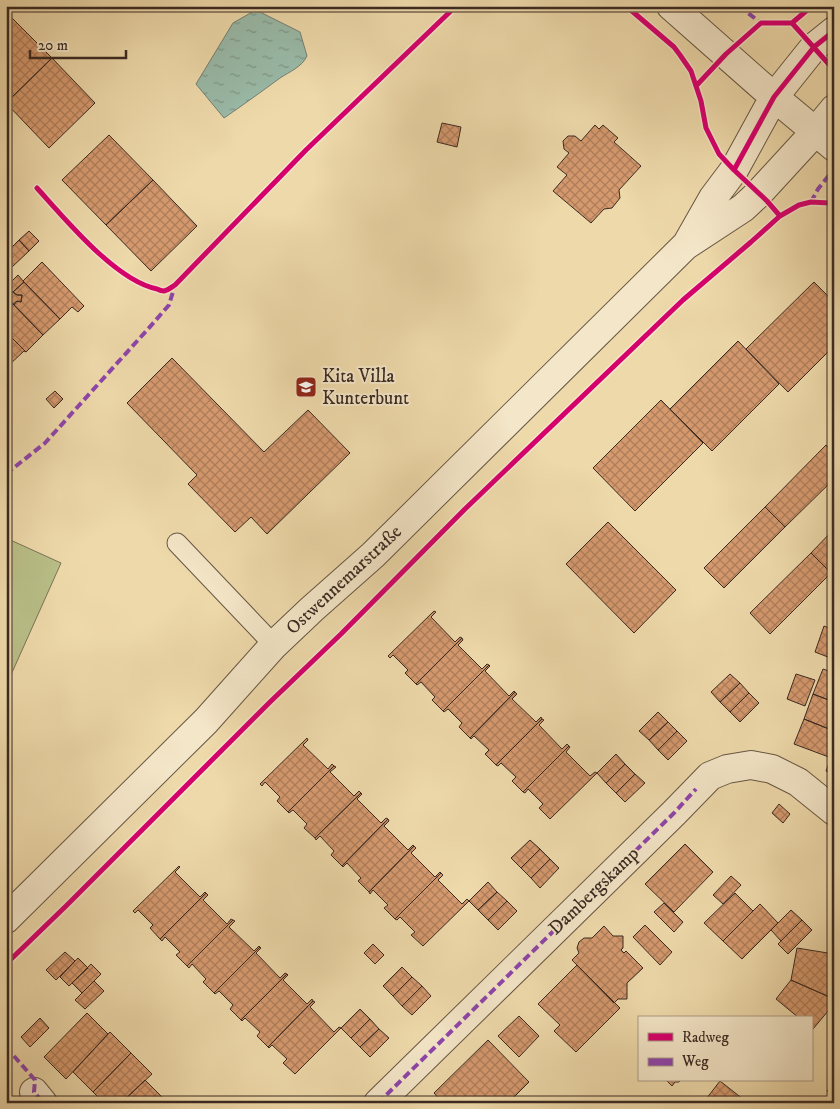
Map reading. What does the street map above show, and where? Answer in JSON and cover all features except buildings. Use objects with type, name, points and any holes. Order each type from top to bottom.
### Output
[{"type":"street","points":[[671,6],[824,140]]},
{"type":"street","name":"Ostwennemarstraße","points":[[685,246],[713,198],[734,170],[774,97],[814,47],[834,31]]},
{"type":"street","name":"Ostwennemarstraße","points":[[6,918],[206,721],[274,646],[312,609],[373,555],[685,246],[743,208],[824,140],[834,109]]},
{"type":"street","name":"Dambergskamp","points":[[378,1103],[710,776],[727,769],[751,765],[772,769],[798,782],[834,812]]},
{"type":"lane","points":[[177,543],[274,646]]},
{"type":"green space","points":[[6,538],[61,563],[6,686]]},
{"type":"water","points":[[254,11],[260,12],[300,32],[307,56],[299,66],[224,118],[196,84],[233,23]]},
{"type":"marked path","points":[[739,6],[761,23]]},
{"type":"marked path","points":[[811,202],[818,189],[834,169]]},
{"type":"marked path","points":[[6,474],[45,443],[148,329],[169,305],[175,285]]},
{"type":"marked path","points":[[378,1103],[674,813],[696,789]]},
{"type":"marked path","points":[[6,1047],[35,1080],[34,1092],[43,1103]]},
{"type":"cycle path","points":[[37,188],[76,231],[108,262],[141,284],[161,291],[167,290],[175,285],[306,150],[456,6]]},
{"type":"cycle path","points":[[626,6],[674,47],[680,55],[691,71],[701,101],[706,128],[719,154],[780,216]]},
{"type":"cycle path","points":[[696,86],[726,54],[761,23],[792,23],[812,6]]},
{"type":"cycle path","points":[[792,23],[834,70]]},
{"type":"cycle path","points":[[734,170],[774,97],[814,47],[834,31]]},
{"type":"cycle path","points":[[6,964],[465,509],[683,300],[780,216],[799,205],[811,202],[834,204]]},
{"type":"place","name":"Kita Villa Kunterbunt","points":[[306,387]]}]
